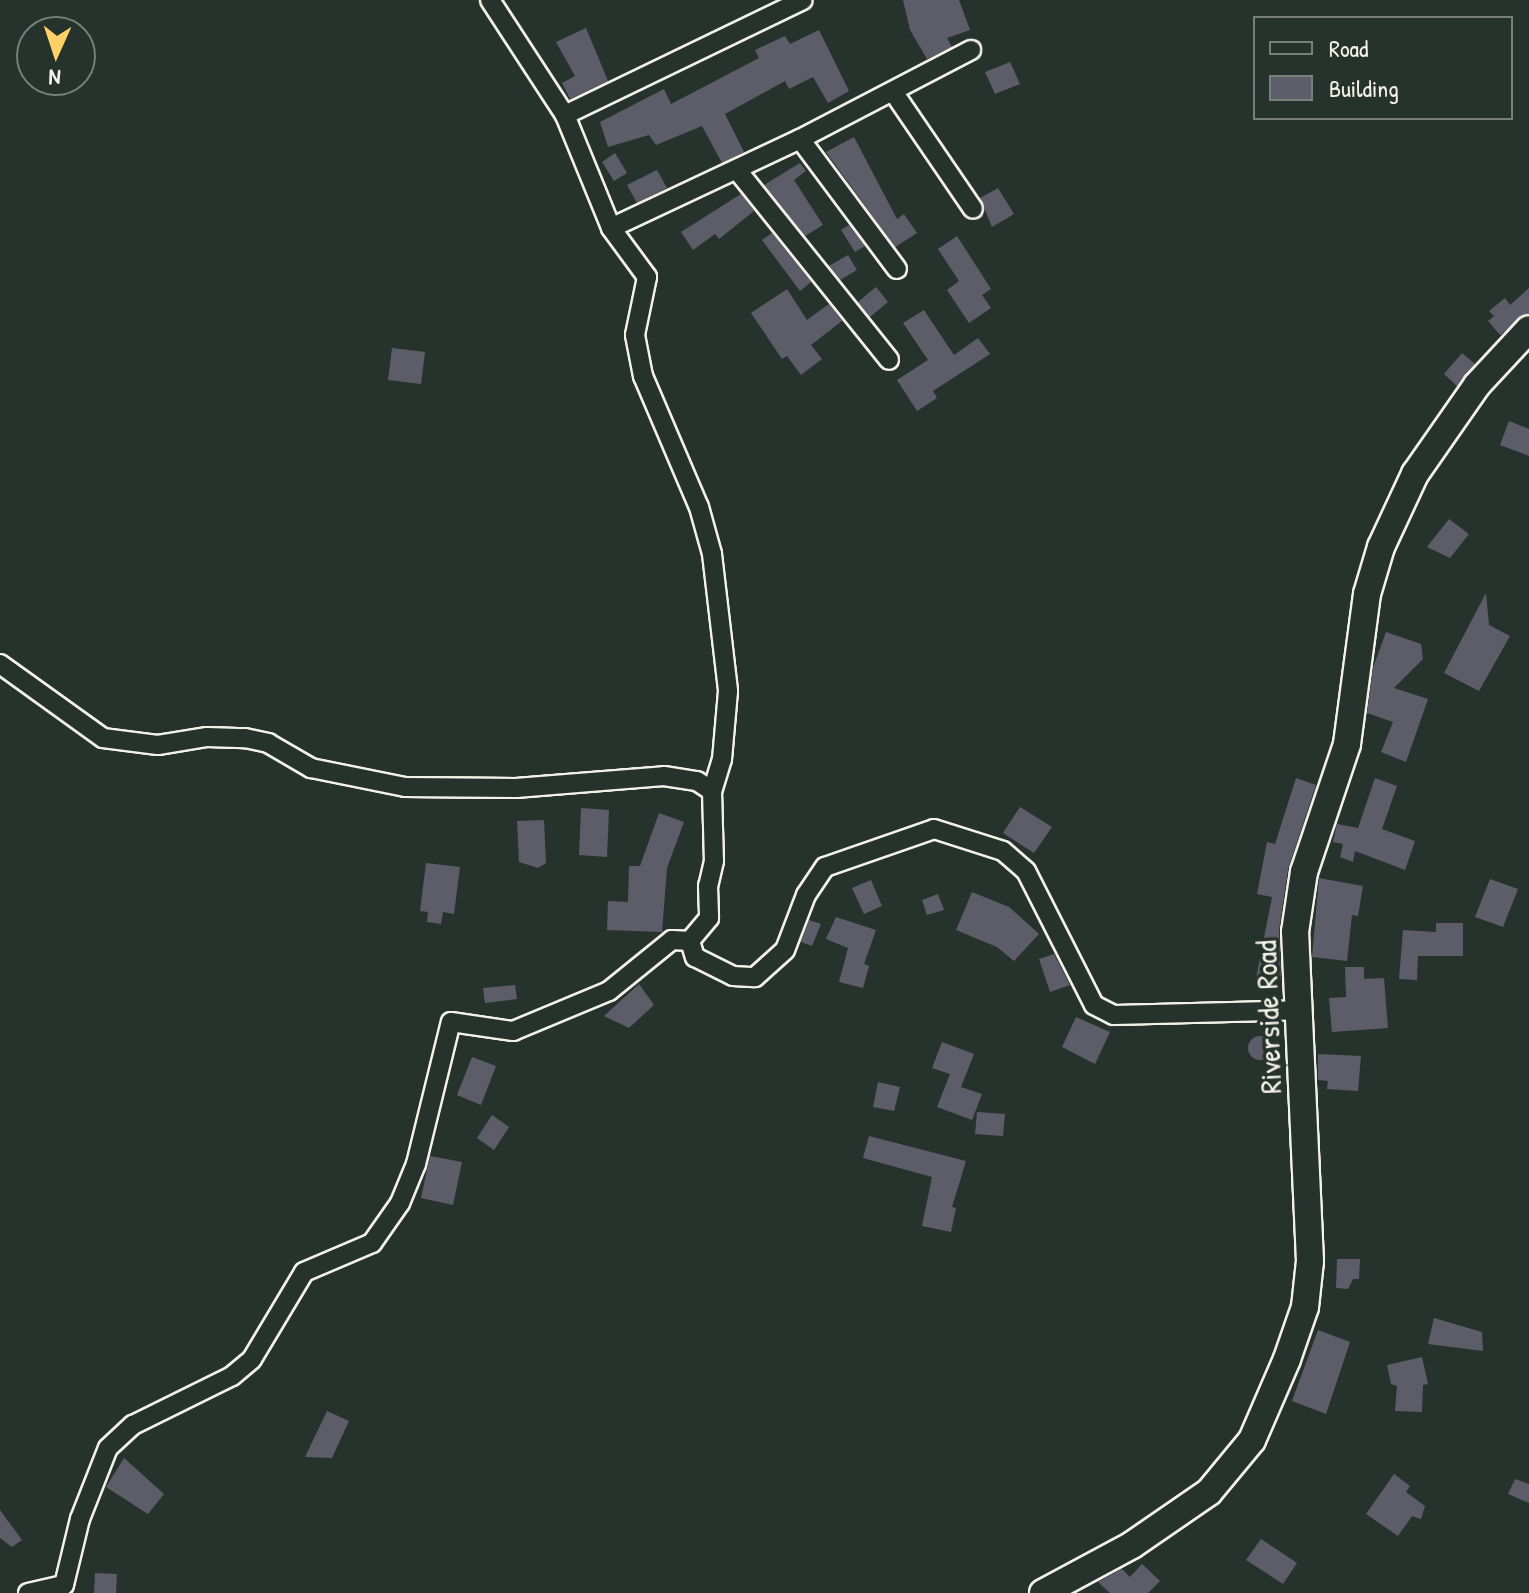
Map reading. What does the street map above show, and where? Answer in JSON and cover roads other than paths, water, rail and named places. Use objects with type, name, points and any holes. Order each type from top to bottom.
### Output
[{"type":"street","points":[[490,0],[565,115],[611,228],[647,277],[635,335],[643,376],[699,507],[712,554],[728,691],[722,759],[712,791],[714,861],[708,886],[709,918],[690,941]]},
{"type":"street","points":[[565,115],[803,0]]},
{"type":"street","points":[[611,228],[894,93],[971,50]]},
{"type":"street","points":[[894,93],[973,209]]},
{"type":"street","points":[[800,139],[897,269]]},
{"type":"street","points":[[737,170],[889,360]]},
{"type":"street","name":"Riverside Road","points":[[1043,1593],[1132,1545],[1209,1492],[1258,1426],[1305,1307],[1310,1261],[1295,947],[1304,872],[1347,744],[1367,594],[1381,547],[1437,439],[1526,339]]},
{"type":"street","points":[[0,664],[103,738],[158,745],[207,737],[245,738],[268,743],[311,768],[405,787],[516,788],[664,776],[697,781],[712,791]]},
{"type":"street","points":[[690,941],[695,957],[733,976],[755,977],[785,950],[806,895],[825,867],[934,829],[1003,851],[1026,871],[1094,1005],[1114,1015],[1300,1010]]},
{"type":"street","points":[[28,1593],[64,1585],[80,1519],[108,1448],[133,1425],[232,1376],[252,1359],[304,1272],[372,1243],[400,1203],[416,1164],[451,1022],[513,1031],[609,991],[672,940],[690,941]]}]
